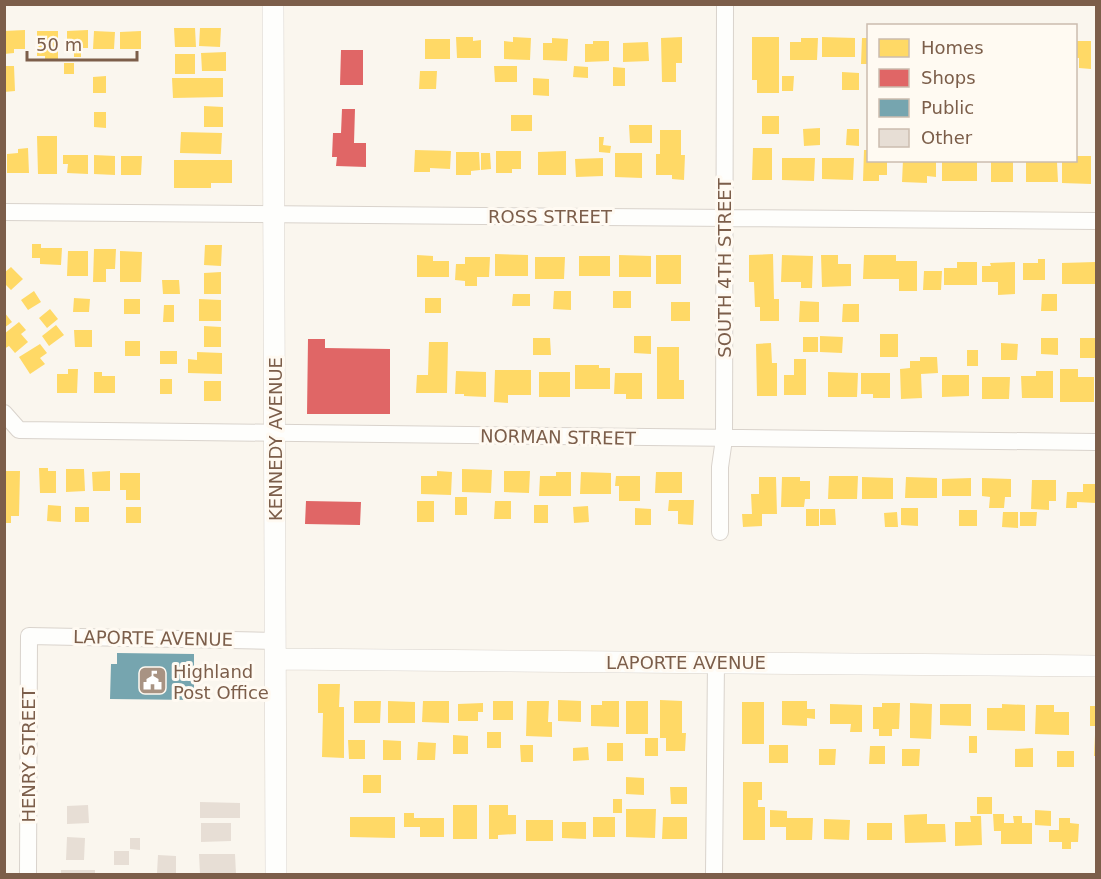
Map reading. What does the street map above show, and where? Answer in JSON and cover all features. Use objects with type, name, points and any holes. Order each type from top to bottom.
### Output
[{"type":"street","name":"KENNEDY AVENUE","points":[[273,4],[276,874]]},
{"type":"street","name":"SOUTH 4TH STREET","points":[[720,532],[720,467],[724,439],[725,4]]},
{"type":"street","name":"ROSS STREET","points":[[4,212],[1096,221]]},
{"type":"street","name":"NORMAN STREET","points":[[4,413],[19,430],[1096,442]]},
{"type":"street","name":"LAPORTE AVENUE","points":[[30,636],[276,650],[716,662],[1096,666]]},
{"type":"street","name":"HENRY STREET","points":[[28,874],[30,636]]},
{"type":"street","points":[[714,874],[716,662]]},
{"type":"building: Homes","points":[[174,28],[195,28],[196,47],[175,47]]},
{"type":"building: Homes","points":[[200,28],[221,28],[220,47],[199,46]]},
{"type":"building: Homes","points":[[25,30],[25,49],[14,49],[14,53],[4,54],[4,31]]},
{"type":"building: Homes","points":[[88,30],[88,48],[81,48],[81,57],[74,57],[74,48],[67,48],[67,31]]},
{"type":"building: Homes","points":[[37,31],[58,31],[58,59],[45,59],[45,56],[37,56]]},
{"type":"building: Homes","points":[[94,31],[115,32],[114,49],[93,49]]},
{"type":"building: Homes","points":[[141,31],[141,49],[120,49],[120,32]]},
{"type":"building: Homes","points":[[456,37],[473,37],[473,41],[481,40],[481,58],[457,58]]},
{"type":"building: Homes","points":[[513,37],[531,38],[530,60],[504,59],[504,41],[513,42]]},
{"type":"building: Homes","points":[[682,37],[682,63],[676,63],[676,82],[662,82],[661,38]]},
{"type":"building: Homes","points":[[752,37],[779,37],[779,93],[757,93],[757,80],[752,80]]},
{"type":"building: Homes","points":[[822,37],[855,38],[855,57],[822,57]]},
{"type":"building: Homes","points":[[552,38],[568,39],[567,61],[543,60],[543,43],[552,43]]},
{"type":"building: Homes","points":[[801,38],[818,38],[817,60],[790,60],[790,42],[801,42]]},
{"type":"building: Homes","points":[[862,38],[867,38],[867,64],[861,64]]},
{"type":"building: Homes","points":[[425,39],[450,39],[450,59],[425,59]]},
{"type":"building: Homes","points":[[593,41],[609,41],[609,61],[585,62],[585,44],[593,44]]},
{"type":"building: Homes","points":[[1077,41],[1091,41],[1091,69],[1079,68],[1079,58],[1077,58]]},
{"type":"building: Homes","points":[[648,42],[649,61],[623,62],[623,43]]},
{"type":"building: Homes","points":[[226,52],[226,71],[202,71],[201,53]]},
{"type":"building: Homes","points":[[175,54],[195,54],[195,74],[175,74]]},
{"type":"building: Homes","points":[[64,63],[74,63],[74,74],[64,74]]},
{"type":"building: Homes","points":[[4,66],[14,66],[15,91],[4,92]]},
{"type":"building: Homes","points":[[494,66],[517,66],[517,82],[495,82]]},
{"type":"building: Homes","points":[[574,66],[588,67],[588,78],[573,77]]},
{"type":"building: Homes","points":[[613,67],[625,68],[625,86],[613,86]]},
{"type":"building: Homes","points":[[420,71],[437,71],[436,89],[419,89]]},
{"type":"building: Homes","points":[[842,72],[859,73],[859,90],[842,90]]},
{"type":"building: Homes","points":[[106,76],[106,93],[93,93],[93,77]]},
{"type":"building: Homes","points":[[782,76],[794,76],[793,91],[782,91]]},
{"type":"building: Homes","points":[[172,78],[223,78],[223,97],[173,98]]},
{"type":"building: Homes","points":[[533,78],[549,79],[549,96],[533,95]]},
{"type":"building: Homes","points":[[204,106],[223,107],[223,127],[204,127]]},
{"type":"building: Homes","points":[[94,112],[106,112],[106,128],[94,127]]},
{"type":"building: Homes","points":[[511,115],[532,115],[532,131],[511,131]]},
{"type":"building: Homes","points":[[762,116],[779,116],[779,134],[762,134]]},
{"type":"building: Homes","points":[[629,125],[652,125],[652,143],[630,143]]},
{"type":"building: Homes","points":[[820,128],[820,145],[804,146],[803,129]]},
{"type":"building: Homes","points":[[847,129],[859,129],[859,146],[846,145]]},
{"type":"building: Homes","points":[[660,130],[681,130],[681,155],[685,155],[684,180],[672,179],[672,175],[656,175],[656,154],[660,154]]},
{"type":"building: Homes","points":[[181,132],[222,133],[221,154],[180,153]]},
{"type":"building: Homes","points":[[37,136],[57,136],[57,174],[38,174]]},
{"type":"building: Homes","points":[[599,137],[604,137],[603,145],[611,146],[610,153],[599,152]]},
{"type":"building: Homes","points":[[28,148],[29,173],[7,173],[7,154],[18,153],[18,149]]},
{"type":"building: Homes","points":[[753,148],[772,148],[772,180],[752,180]]},
{"type":"building: Homes","points":[[415,150],[451,151],[450,169],[430,168],[430,172],[414,172]]},
{"type":"building: Homes","points":[[864,150],[867,150],[867,162],[887,162],[887,175],[879,175],[879,181],[863,181]]},
{"type":"building: Homes","points":[[496,151],[521,151],[521,169],[512,169],[512,173],[496,173]]},
{"type":"building: Homes","points":[[566,151],[566,175],[538,175],[538,152]]},
{"type":"building: Homes","points":[[456,152],[479,152],[480,170],[471,171],[471,175],[456,175]]},
{"type":"building: Homes","points":[[481,153],[490,153],[491,169],[481,170]]},
{"type":"building: Homes","points":[[615,153],[642,153],[642,178],[615,177]]},
{"type":"building: Homes","points":[[63,155],[88,155],[88,174],[67,173],[68,164],[63,164]]},
{"type":"building: Homes","points":[[94,155],[115,156],[115,175],[94,174]]},
{"type":"building: Homes","points":[[121,156],[142,156],[141,175],[121,175]]},
{"type":"building: Homes","points":[[1077,156],[1091,156],[1091,184],[1062,183],[1062,162],[1077,162]]},
{"type":"building: Homes","points":[[603,158],[603,176],[576,177],[575,159]]},
{"type":"building: Homes","points":[[782,158],[815,158],[814,181],[782,180]]},
{"type":"building: Homes","points":[[822,158],[854,158],[853,180],[822,179]]},
{"type":"building: Homes","points":[[174,160],[232,160],[232,183],[211,183],[211,188],[174,188]]},
{"type":"building: Homes","points":[[903,162],[936,162],[936,177],[927,176],[927,183],[902,182]]},
{"type":"building: Homes","points":[[942,162],[977,162],[977,181],[942,181]]},
{"type":"building: Homes","points":[[991,162],[1013,162],[1013,182],[991,182]]},
{"type":"building: Homes","points":[[1026,162],[1057,162],[1058,182],[1026,182]]},
{"type":"building: Homes","points":[[32,244],[41,244],[41,248],[62,248],[61,265],[40,264],[40,258],[32,258]]},
{"type":"building: Homes","points":[[205,245],[222,245],[221,266],[204,265]]},
{"type":"building: Homes","points":[[94,249],[116,249],[115,269],[106,269],[106,282],[93,282]]},
{"type":"building: Homes","points":[[68,251],[88,251],[88,276],[67,276]]},
{"type":"building: Homes","points":[[120,251],[142,252],[141,282],[120,282]]},
{"type":"building: Homes","points":[[495,254],[528,255],[528,276],[495,276]]},
{"type":"building: Homes","points":[[773,254],[774,299],[779,299],[779,321],[760,321],[760,307],[755,307],[754,282],[749,282],[749,255]]},
{"type":"building: Homes","points":[[417,255],[433,256],[433,261],[449,261],[449,277],[417,277]]},
{"type":"building: Homes","points":[[619,255],[651,256],[651,277],[619,277]]},
{"type":"building: Homes","points":[[656,255],[681,255],[681,284],[656,284]]},
{"type":"building: Homes","points":[[782,255],[813,256],[812,288],[801,288],[801,282],[781,282]]},
{"type":"building: Homes","points":[[821,255],[838,255],[838,264],[851,264],[851,286],[822,287]]},
{"type":"building: Homes","points":[[864,255],[896,255],[896,261],[917,261],[917,291],[899,291],[899,279],[863,279]]},
{"type":"building: Homes","points":[[579,256],[610,256],[610,276],[579,276]]},
{"type":"building: Homes","points":[[465,257],[490,257],[489,277],[477,277],[477,286],[465,286],[465,281],[455,280],[456,264],[465,264]]},
{"type":"building: Homes","points":[[535,257],[565,257],[564,279],[535,279]]},
{"type":"building: Homes","points":[[1038,259],[1045,259],[1045,280],[1023,280],[1023,263],[1038,263]]},
{"type":"building: Homes","points":[[957,262],[977,262],[977,285],[944,285],[944,268],[957,268]]},
{"type":"building: Homes","points":[[1015,262],[1015,294],[998,295],[998,282],[982,282],[982,266],[991,266],[990,263]]},
{"type":"building: Homes","points":[[1095,262],[1095,284],[1062,284],[1062,263]]},
{"type":"building: Homes","points":[[11,267],[23,279],[11,290],[4,283],[4,273]]},
{"type":"building: Homes","points":[[924,271],[942,271],[941,290],[923,290]]},
{"type":"building: Homes","points":[[221,272],[221,294],[204,294],[204,273]]},
{"type":"building: Homes","points":[[162,280],[179,280],[180,294],[163,294]]},
{"type":"building: Homes","points":[[34,291],[41,302],[28,310],[21,300]]},
{"type":"building: Homes","points":[[554,291],[571,291],[571,310],[553,309]]},
{"type":"building: Homes","points":[[613,291],[631,291],[631,308],[613,308]]},
{"type":"building: Homes","points":[[513,294],[530,294],[530,306],[512,306]]},
{"type":"building: Homes","points":[[1042,294],[1057,294],[1057,311],[1041,311]]},
{"type":"building: Homes","points":[[74,298],[90,299],[89,312],[73,312]]},
{"type":"building: Homes","points":[[425,298],[441,298],[441,313],[425,313]]},
{"type":"building: Homes","points":[[124,299],[140,299],[140,314],[124,314]]},
{"type":"building: Homes","points":[[199,299],[221,300],[221,321],[199,321]]},
{"type":"building: Homes","points":[[800,301],[819,302],[819,322],[799,322]]},
{"type":"building: Homes","points":[[671,302],[690,302],[690,321],[671,321]]},
{"type":"building: Homes","points":[[843,304],[859,304],[859,322],[842,322]]},
{"type":"building: Homes","points":[[164,305],[174,305],[174,322],[163,322]]},
{"type":"building: Homes","points":[[50,309],[58,319],[47,328],[39,318]]},
{"type":"building: Homes","points":[[4,312],[12,322],[4,328]]},
{"type":"building: Homes","points":[[19,322],[26,330],[21,334],[28,342],[15,353],[9,346],[4,349],[4,334]]},
{"type":"building: Homes","points":[[56,325],[64,335],[49,346],[42,336]]},
{"type":"building: Homes","points":[[204,326],[221,327],[221,347],[204,347]]},
{"type":"building: Homes","points":[[74,330],[92,330],[92,347],[75,347]]},
{"type":"building: Homes","points":[[880,334],[898,334],[898,357],[880,357]]},
{"type":"building: Homes","points":[[634,336],[651,336],[651,354],[634,353]]},
{"type":"building: Homes","points":[[820,336],[843,337],[842,353],[820,352]]},
{"type":"building: Homes","points":[[803,337],[818,337],[818,352],[803,352]]},
{"type":"building: Homes","points":[[533,338],[550,338],[551,355],[533,355]]},
{"type":"building: Homes","points":[[1041,338],[1058,338],[1058,355],[1041,354]]},
{"type":"building: Homes","points":[[1080,338],[1096,338],[1096,358],[1080,358]]},
{"type":"building: Homes","points":[[125,341],[140,341],[140,356],[125,356]]},
{"type":"building: Homes","points":[[429,342],[448,342],[447,393],[416,393],[417,375],[428,375]]},
{"type":"building: Homes","points":[[771,343],[772,363],[777,363],[777,396],[757,396],[756,344]]},
{"type":"building: Homes","points":[[1001,343],[1018,344],[1017,360],[1001,360]]},
{"type":"building: Homes","points":[[40,344],[47,353],[40,358],[45,364],[30,374],[19,357]]},
{"type":"building: Homes","points":[[657,347],[679,347],[679,380],[684,380],[684,399],[657,399]]},
{"type":"building: Homes","points":[[967,350],[978,350],[978,366],[967,366]]},
{"type":"building: Homes","points":[[160,351],[177,351],[177,364],[160,364]]},
{"type":"building: Homes","points":[[197,352],[222,353],[222,374],[188,373],[188,359],[197,360]]},
{"type":"building: Homes","points":[[920,357],[937,357],[938,373],[921,374],[922,398],[901,399],[900,369],[910,368],[910,361],[920,361]]},
{"type":"building: Homes","points":[[794,359],[806,359],[806,395],[784,395],[784,375],[794,375]]},
{"type":"building: Homes","points":[[575,365],[599,365],[599,368],[610,368],[610,389],[575,389]]},
{"type":"building: Homes","points":[[68,369],[78,369],[77,393],[57,393],[57,374],[68,374]]},
{"type":"building: Homes","points":[[1060,369],[1078,369],[1078,377],[1094,377],[1094,402],[1060,402]]},
{"type":"building: Homes","points":[[495,370],[531,370],[531,395],[508,395],[508,403],[494,402]]},
{"type":"building: Homes","points":[[456,371],[486,372],[486,397],[455,394]]},
{"type":"building: Homes","points":[[1036,371],[1053,371],[1053,398],[1022,398],[1021,376],[1036,376]]},
{"type":"building: Homes","points":[[94,372],[102,372],[102,376],[115,376],[115,393],[94,393]]},
{"type":"building: Homes","points":[[539,372],[570,372],[570,397],[539,397]]},
{"type":"building: Homes","points":[[828,372],[858,373],[857,397],[828,397]]},
{"type":"building: Homes","points":[[615,373],[642,373],[642,399],[626,399],[626,394],[614,394]]},
{"type":"building: Homes","points":[[861,373],[890,373],[890,398],[873,398],[873,394],[861,394]]},
{"type":"building: Homes","points":[[942,375],[969,375],[969,396],[942,397]]},
{"type":"building: Homes","points":[[982,377],[1010,377],[1009,399],[982,399]]},
{"type":"building: Homes","points":[[160,379],[172,379],[172,394],[160,394]]},
{"type":"building: Homes","points":[[204,381],[221,381],[221,401],[204,401]]},
{"type":"building: Homes","points":[[39,468],[56,471],[56,493],[40,493]]},
{"type":"building: Homes","points":[[66,469],[84,469],[85,491],[66,492]]},
{"type":"building: Homes","points":[[462,469],[492,470],[491,493],[462,492]]},
{"type":"building: Homes","points":[[4,471],[20,471],[19,516],[11,516],[11,523],[4,523]]},
{"type":"building: Homes","points":[[110,471],[110,491],[93,491],[92,472]]},
{"type":"building: Homes","points":[[437,471],[452,472],[451,495],[421,494],[421,476],[437,476]]},
{"type":"building: Homes","points":[[504,471],[530,471],[529,493],[504,492]]},
{"type":"building: Homes","points":[[556,472],[571,472],[571,496],[539,496],[540,476],[556,476]]},
{"type":"building: Homes","points":[[581,472],[611,473],[611,494],[580,494]]},
{"type":"building: Homes","points":[[656,472],[682,472],[682,493],[655,493]]},
{"type":"building: Homes","points":[[120,473],[140,473],[140,500],[126,500],[126,490],[120,490]]},
{"type":"building: Homes","points":[[616,476],[640,476],[640,501],[619,501],[619,486],[615,486]]},
{"type":"building: Homes","points":[[829,476],[858,476],[857,499],[828,499]]},
{"type":"building: Homes","points":[[759,477],[776,477],[777,514],[762,514],[762,526],[743,527],[742,514],[752,514],[751,494],[759,494]]},
{"type":"building: Homes","points":[[782,477],[800,477],[800,481],[810,481],[810,499],[805,499],[804,507],[781,507]]},
{"type":"building: Homes","points":[[862,477],[893,478],[893,499],[862,499]]},
{"type":"building: Homes","points":[[906,477],[937,478],[937,498],[905,498]]},
{"type":"building: Homes","points":[[971,478],[971,496],[942,496],[942,479]]},
{"type":"building: Homes","points":[[982,478],[1011,479],[1011,497],[1005,497],[1004,508],[989,508],[990,497],[982,496]]},
{"type":"building: Homes","points":[[1032,480],[1056,480],[1056,501],[1049,501],[1049,510],[1031,509]]},
{"type":"building: Homes","points":[[1083,484],[1096,484],[1096,503],[1077,502],[1077,508],[1066,508],[1067,492],[1083,492]]},
{"type":"building: Homes","points":[[455,497],[467,497],[467,515],[455,515]]},
{"type":"building: Homes","points":[[669,500],[694,500],[693,525],[678,524],[678,511],[668,511]]},
{"type":"building: Homes","points":[[417,501],[434,501],[434,522],[417,522]]},
{"type":"building: Homes","points":[[495,501],[511,501],[511,519],[494,519]]},
{"type":"building: Homes","points":[[48,505],[61,506],[61,522],[47,521]]},
{"type":"building: Homes","points":[[534,505],[548,505],[548,523],[534,523]]},
{"type":"building: Homes","points":[[588,506],[589,522],[574,523],[573,507]]},
{"type":"building: Homes","points":[[75,507],[89,507],[89,522],[75,522]]},
{"type":"building: Homes","points":[[126,507],[141,507],[141,523],[126,523]]},
{"type":"building: Homes","points":[[635,508],[651,509],[651,525],[635,525]]},
{"type":"building: Homes","points":[[901,508],[918,508],[918,526],[901,525]]},
{"type":"building: Homes","points":[[806,509],[819,509],[819,526],[806,526]]},
{"type":"building: Homes","points":[[820,509],[835,509],[836,525],[820,525]]},
{"type":"building: Homes","points":[[959,510],[977,510],[977,526],[959,526]]},
{"type":"building: Homes","points":[[897,512],[898,527],[885,527],[884,513]]},
{"type":"building: Homes","points":[[1003,512],[1018,512],[1018,528],[1002,527]]},
{"type":"building: Homes","points":[[1020,512],[1037,512],[1036,526],[1020,526]]},
{"type":"building: Homes","points":[[318,684],[340,684],[339,707],[344,707],[344,758],[322,757],[323,713],[318,713]]},
{"type":"building: Homes","points":[[558,700],[581,701],[581,722],[558,721]]},
{"type":"building: Homes","points":[[660,700],[682,701],[682,733],[686,733],[685,751],[666,751],[666,738],[660,738]]},
{"type":"building: Homes","points":[[354,701],[381,701],[380,723],[354,723]]},
{"type":"building: Homes","points":[[388,701],[415,702],[415,723],[388,723]]},
{"type":"building: Homes","points":[[423,701],[449,701],[449,723],[422,722]]},
{"type":"building: Homes","points":[[493,701],[513,701],[513,720],[493,720]]},
{"type":"building: Homes","points":[[527,701],[549,701],[548,722],[552,722],[552,737],[526,736]]},
{"type":"building: Homes","points":[[602,701],[619,701],[619,727],[591,726],[591,705],[602,705]]},
{"type":"building: Homes","points":[[626,701],[648,701],[648,734],[626,734]]},
{"type":"building: Homes","points":[[782,701],[807,701],[807,709],[815,709],[815,719],[807,718],[807,726],[782,725]]},
{"type":"building: Homes","points":[[742,702],[764,702],[764,744],[742,744]]},
{"type":"building: Homes","points":[[483,703],[483,712],[478,712],[478,721],[458,721],[458,704]]},
{"type":"building: Homes","points":[[882,703],[900,703],[899,729],[892,729],[892,736],[879,736],[879,729],[873,729],[873,707],[882,707]]},
{"type":"building: Homes","points":[[910,703],[932,704],[931,739],[910,738]]},
{"type":"building: Homes","points":[[830,704],[862,705],[862,732],[850,732],[851,724],[830,724]]},
{"type":"building: Homes","points":[[940,704],[971,704],[971,726],[940,725]]},
{"type":"building: Homes","points":[[1002,704],[1025,705],[1025,731],[987,730],[987,708],[1002,708]]},
{"type":"building: Homes","points":[[1036,705],[1054,705],[1054,712],[1069,712],[1069,735],[1035,734]]},
{"type":"building: Homes","points":[[1090,706],[1096,706],[1096,726],[1090,726]]},
{"type":"building: Homes","points":[[487,732],[501,732],[501,748],[487,748]]},
{"type":"building: Homes","points":[[453,735],[468,736],[468,754],[453,754]]},
{"type":"building: Homes","points":[[1095,735],[1096,756],[1094,756]]},
{"type":"building: Homes","points":[[969,736],[977,736],[977,753],[969,753]]},
{"type":"building: Homes","points":[[645,738],[658,738],[658,756],[645,756]]},
{"type":"building: Homes","points":[[348,740],[365,740],[365,759],[349,759]]},
{"type":"building: Homes","points":[[383,740],[401,741],[401,760],[383,760]]},
{"type":"building: Homes","points":[[418,742],[436,743],[435,760],[417,760]]},
{"type":"building: Homes","points":[[607,743],[623,743],[623,761],[607,761]]},
{"type":"building: Homes","points":[[520,745],[533,745],[533,762],[521,762]]},
{"type":"building: Homes","points":[[769,745],[788,745],[788,763],[769,763]]},
{"type":"building: Homes","points":[[870,746],[885,746],[885,764],[869,764]]},
{"type":"building: Homes","points":[[588,747],[589,760],[573,761],[573,748]]},
{"type":"building: Homes","points":[[1033,748],[1033,767],[1015,767],[1015,749]]},
{"type":"building: Homes","points":[[819,749],[836,749],[835,765],[819,765]]},
{"type":"building: Homes","points":[[902,749],[920,749],[919,766],[902,766]]},
{"type":"building: Homes","points":[[1057,751],[1074,751],[1074,767],[1057,767]]},
{"type":"building: Homes","points":[[363,775],[381,775],[381,793],[363,793]]},
{"type":"building: Homes","points":[[626,777],[644,778],[644,795],[626,794]]},
{"type":"building: Homes","points":[[743,782],[762,782],[762,800],[758,800],[758,807],[765,807],[765,840],[743,840]]},
{"type":"building: Homes","points":[[670,787],[687,787],[687,804],[671,804]]},
{"type":"building: Homes","points":[[977,797],[992,797],[992,814],[977,814]]},
{"type":"building: Homes","points":[[613,799],[622,799],[622,813],[613,813]]},
{"type":"building: Homes","points":[[453,805],[477,805],[477,839],[453,839]]},
{"type":"building: Homes","points":[[489,805],[508,805],[508,815],[516,815],[516,834],[498,835],[498,839],[489,839]]},
{"type":"building: Homes","points":[[626,809],[656,809],[655,838],[626,837]]},
{"type":"building: Homes","points":[[770,810],[787,811],[787,818],[813,818],[812,840],[786,840],[786,827],[770,827]]},
{"type":"building: Homes","points":[[1035,810],[1051,811],[1051,826],[1035,825]]},
{"type":"building: Homes","points":[[404,813],[414,813],[414,818],[444,818],[444,837],[420,837],[420,827],[404,827]]},
{"type":"building: Homes","points":[[927,814],[927,824],[945,824],[946,842],[905,843],[904,815]]},
{"type":"building: Homes","points":[[993,814],[1004,814],[1004,823],[1014,823],[1013,816],[1022,816],[1022,823],[1032,823],[1032,844],[1001,844],[1001,831],[994,831]]},
{"type":"building: Homes","points":[[970,816],[981,816],[982,845],[955,846],[955,822],[971,822]]},
{"type":"building: Homes","points":[[350,817],[395,817],[395,838],[350,837]]},
{"type":"building: Homes","points":[[593,817],[615,817],[615,837],[593,837]]},
{"type":"building: Homes","points":[[663,817],[687,817],[687,839],[662,839]]},
{"type":"building: Homes","points":[[1059,818],[1070,818],[1070,823],[1079,824],[1078,842],[1071,842],[1071,849],[1062,849],[1062,842],[1049,842],[1049,830],[1059,830]]},
{"type":"building: Homes","points":[[824,819],[850,820],[849,840],[824,839]]},
{"type":"building: Homes","points":[[526,820],[553,820],[553,841],[526,841]]},
{"type":"building: Homes","points":[[562,822],[586,822],[586,839],[562,838]]},
{"type":"building: Homes","points":[[867,823],[892,823],[892,840],[867,840]]},
{"type":"building: Shops","points":[[341,50],[363,50],[363,85],[340,85]]},
{"type":"building: Shops","points":[[342,109],[355,109],[354,143],[366,143],[366,167],[336,166],[337,157],[332,157],[333,133],[341,133]]},
{"type":"building: Shops","points":[[308,339],[325,339],[325,348],[390,349],[390,414],[307,414]]},
{"type":"building: Shops","points":[[306,501],[361,502],[360,525],[305,524]]},
{"type":"building: Public","name":"Highland Post Office","points":[[117,653],[194,654],[194,700],[110,699],[111,664],[117,664]]},
{"type":"building: Other","points":[[200,802],[240,803],[240,818],[200,818]]},
{"type":"building: Other","points":[[88,805],[89,823],[67,824],[67,806]]},
{"type":"building: Other","points":[[201,823],[231,823],[231,841],[201,842]]},
{"type":"building: Other","points":[[67,837],[85,838],[84,860],[66,860]]},
{"type":"building: Other","points":[[130,838],[140,838],[140,850],[130,849]]},
{"type":"building: Other","points":[[114,851],[129,851],[129,865],[114,865]]},
{"type":"building: Other","points":[[199,854],[235,854],[236,874],[200,874]]},
{"type":"building: Other","points":[[158,855],[176,856],[176,874],[157,873]]},
{"type":"building: Other","points":[[61,870],[95,870],[95,874],[61,874]]},
{"type":"place","name":"Highland Post Office","points":[[152,681]]}]
